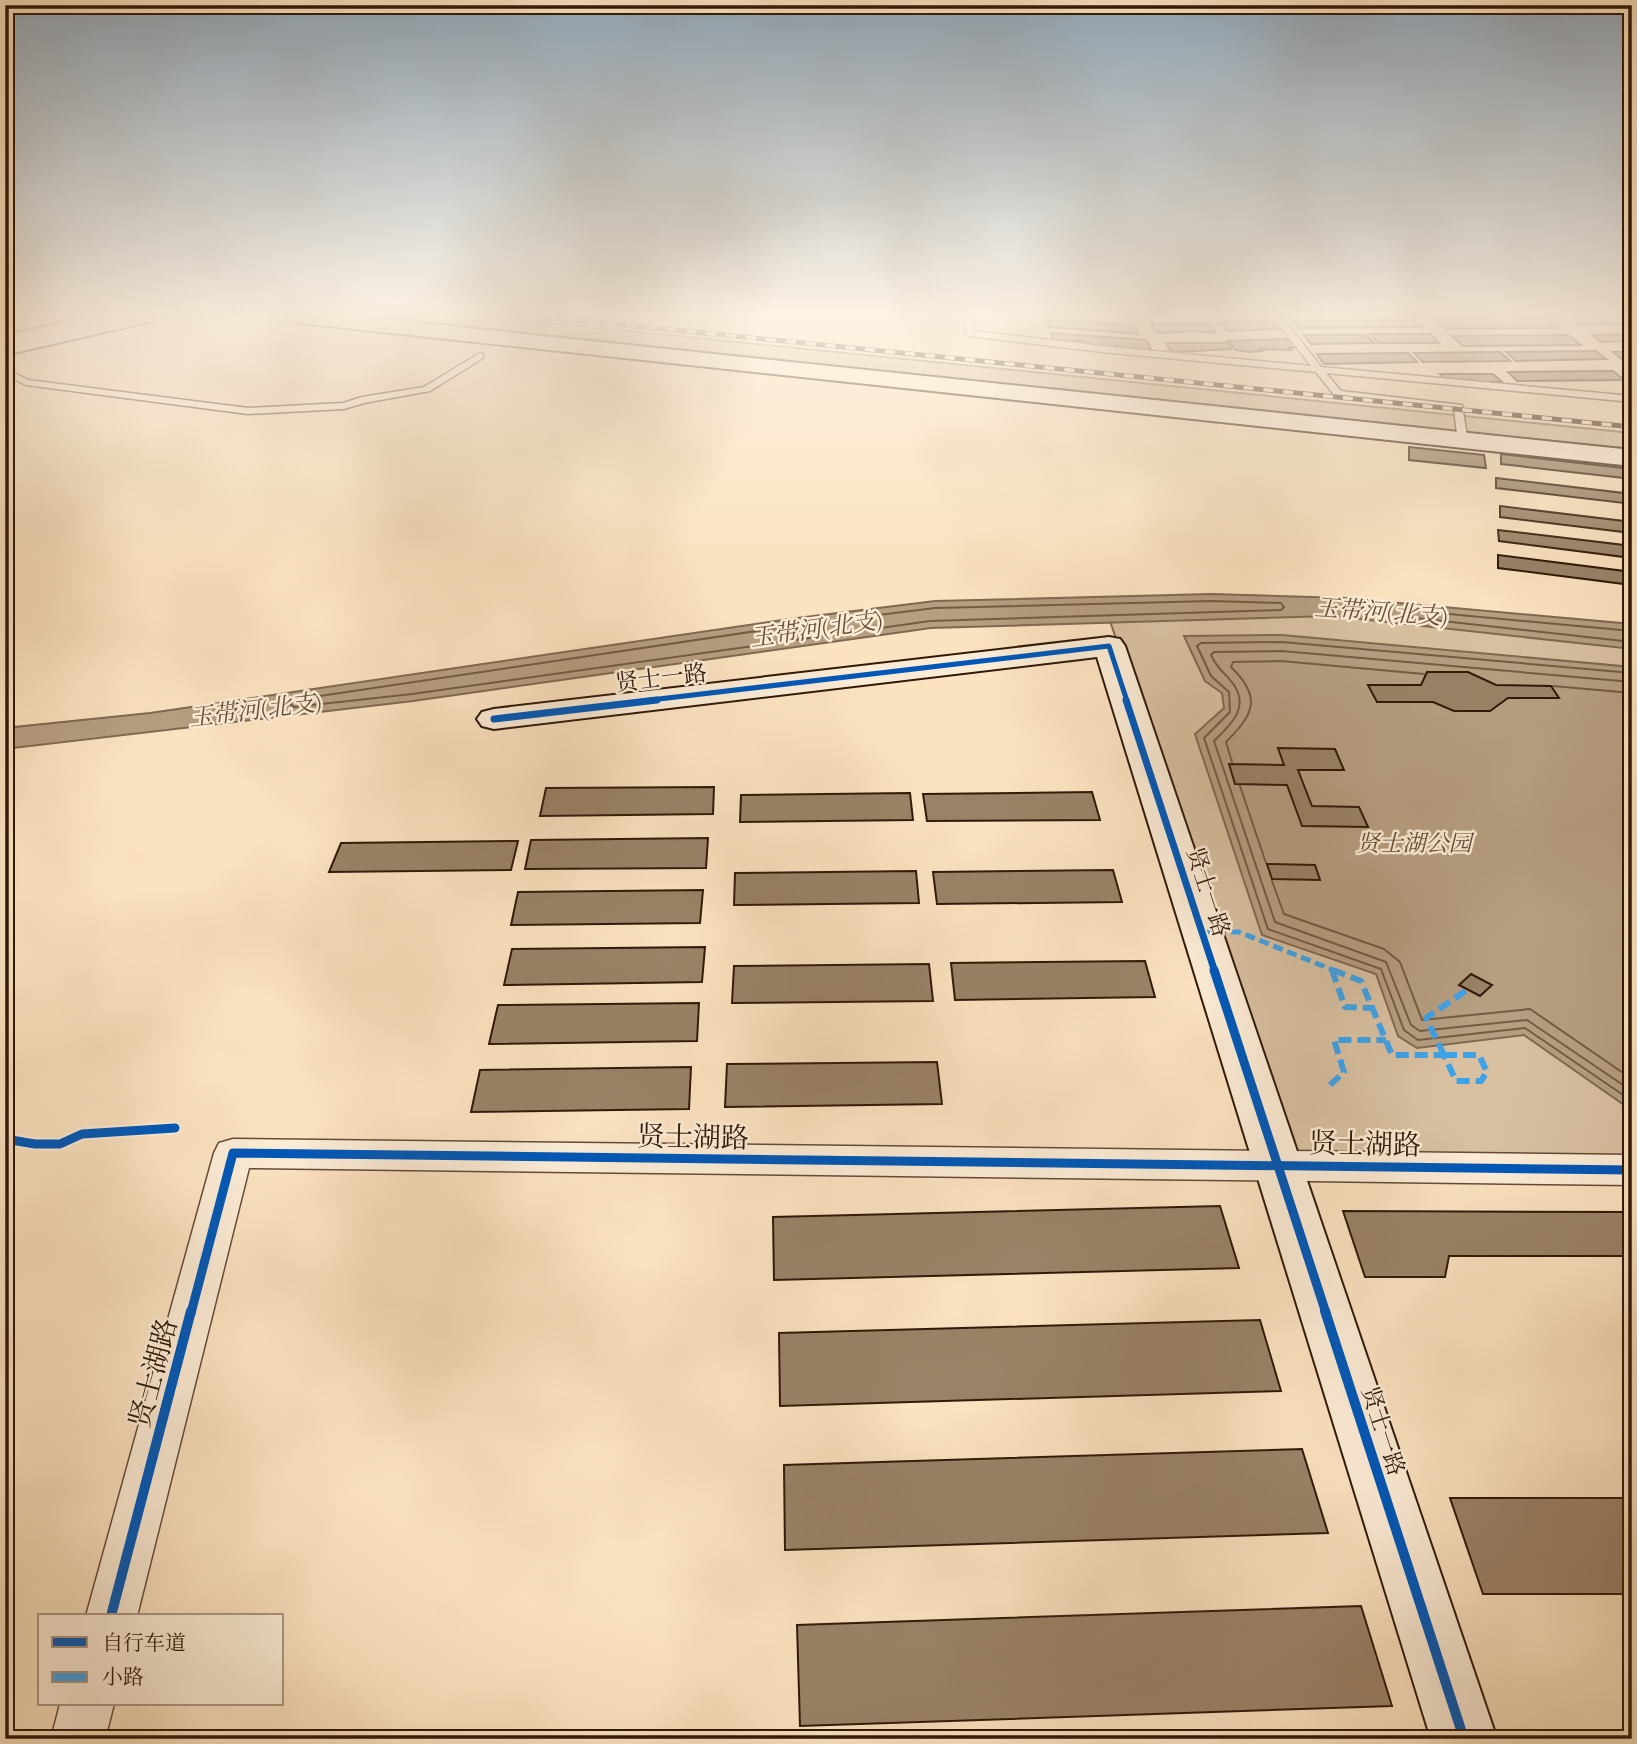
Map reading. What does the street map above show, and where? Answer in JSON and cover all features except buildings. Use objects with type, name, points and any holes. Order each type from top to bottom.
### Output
[{"type":"main road","points":[[1057,398],[1632,458]]},
{"type":"main road","name":"贤士一路","points":[[494,719],[1109,646],[1275,1164],[1464,1739]]},
{"type":"street","name":"贤士湖路","points":[[112,1614],[233,1153],[1632,1170]]},
{"type":"street","points":[[78,1739],[87,1706]]},
{"type":"lane","points":[[151,398],[248,411],[344,406],[372,398]]},
{"type":"lane","points":[[1379,398],[1459,407],[1463,442]]},
{"type":"green space","points":[[1128,398],[1292,398],[1632,433],[1632,449]]},
{"type":"green space","name":"贤士湖公园","points":[[1332,614],[1632,643],[1632,1163],[1291,1158],[1109,618]]},
{"type":"water","name":"玉带河(北支)","points":[[1211,594],[1344,598],[1632,624],[1632,649],[1332,616],[931,628],[413,701],[5,749],[5,728],[150,713],[789,619],[935,601]]},
{"type":"water","name":"贤士湖公园","points":[[1282,635],[1632,667],[1632,1107],[1627,1107],[1524,1035],[1417,1048],[1398,1036],[1376,974],[1262,935],[1195,734],[1224,708],[1222,693],[1205,681],[1184,636]]},
{"type":"railway","points":[[1350,398],[1632,427]]},
{"type":"marked path","points":[[1201,932],[1239,932],[1361,981],[1392,1055],[1479,1055],[1487,1072],[1481,1081],[1456,1081],[1426,1018],[1467,990]]},
{"type":"marked path","points":[[1332,969],[1345,1007],[1373,1008]]},
{"type":"marked path","points":[[1330,1085],[1344,1072],[1334,1040],[1386,1040]]},
{"type":"cycle path","points":[[494,719],[1109,646],[1464,1739]]},
{"type":"cycle path","points":[[5,1139],[35,1144],[60,1144],[82,1134],[175,1128]]},
{"type":"cycle path","points":[[112,1614],[233,1153],[1632,1170]]}]
